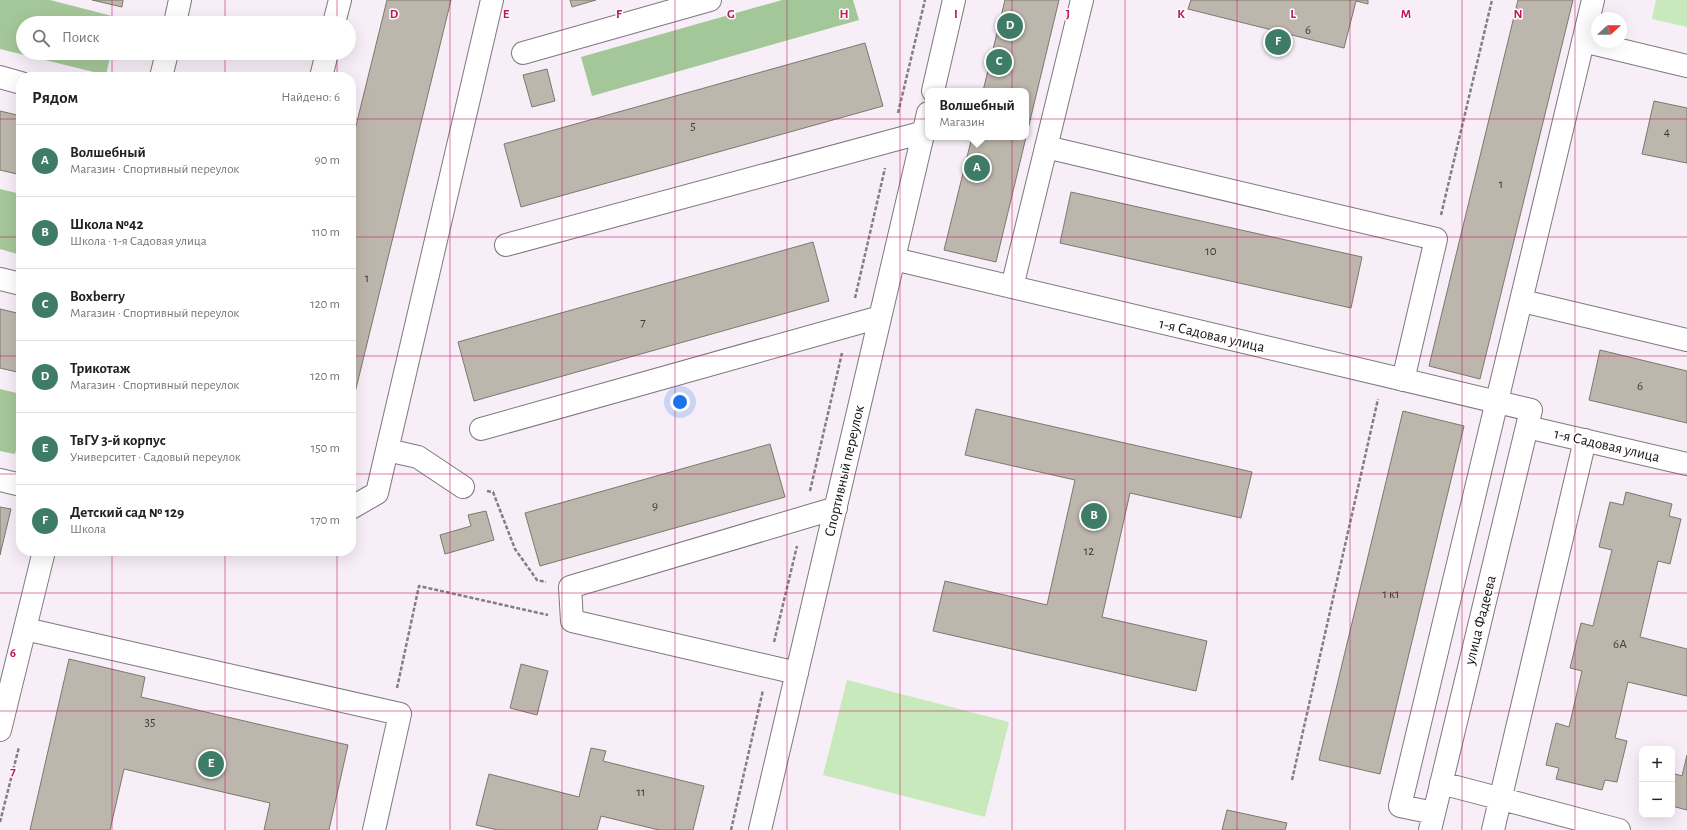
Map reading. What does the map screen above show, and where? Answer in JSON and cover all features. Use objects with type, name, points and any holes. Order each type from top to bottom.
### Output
[{"type":"street","points":[[177,16],[180,0]]},
{"type":"street","points":[[336,16],[340,0]]},
{"type":"street","points":[[356,505],[378,493],[492,0]]},
{"type":"street","points":[[524,53],[710,0]]},
{"type":"street","points":[[934,88],[954,0]]},
{"type":"street","points":[[1012,287],[1082,0]]},
{"type":"street","points":[[1432,822],[1400,806],[1498,403],[1593,0]]},
{"type":"street","points":[[1583,41],[1687,66]]},
{"type":"street","points":[[162,72],[165,60]]},
{"type":"street","points":[[322,72],[325,60]]},
{"type":"street","points":[[0,77],[16,82]]},
{"type":"street","points":[[506,245],[925,122]]},
{"type":"street","name":"Спортивный переулок","points":[[760,830],[925,126]]},
{"type":"street","points":[[1046,147],[1436,239],[1393,378]]},
{"type":"street","name":"1-я Садовая улица","points":[[894,259],[1498,403],[1529,418],[1585,440],[1687,464]]},
{"type":"street","points":[[0,279],[16,283]]},
{"type":"street","points":[[1522,301],[1687,340]]},
{"type":"street","points":[[481,429],[880,317]]},
{"type":"street","name":"улица Фадеева","points":[[1432,822],[1529,418]]},
{"type":"street","points":[[1493,830],[1585,440]]},
{"type":"street","points":[[387,450],[418,457],[463,486]]},
{"type":"street","points":[[0,480],[16,484]]},
{"type":"street","points":[[797,673],[572,621],[570,587],[836,508]]},
{"type":"street","points":[[0,730],[43,556]]},
{"type":"street","points":[[25,629],[400,714],[374,830]]},
{"type":"street","points":[[1441,783],[1619,830]]},
{"type":"path","points":[[1436,239],[1492,0]]},
{"type":"path","points":[[731,830],[768,666],[871,230]]},
{"type":"path","points":[[1292,780],[1393,378]]},
{"type":"path","points":[[463,486],[493,492],[515,549],[537,580],[570,587]]},
{"type":"path","points":[[392,712],[419,586],[572,621]]},
{"type":"green space","points":[[0,0],[50,0],[112,16],[16,16],[16,53],[0,49]]},
{"type":"green space","points":[[782,0],[853,0],[859,20],[592,96],[581,57]]},
{"type":"green space","points":[[1656,0],[1687,0],[1687,27],[1652,19]]},
{"type":"green space","points":[[45,60],[109,60],[107,72],[94,72]]},
{"type":"green space","points":[[0,189],[16,193],[16,254],[0,249]]},
{"type":"green space","points":[[0,389],[16,393],[16,450],[15,454],[0,451]]},
{"type":"green space","points":[[847,680],[1009,722],[985,817],[823,775]]},
{"type":"building","points":[[92,0],[123,0],[122,7]]},
{"type":"building","points":[[387,0],[451,0],[356,389],[356,126]]},
{"type":"building","points":[[570,0],[596,0],[572,7]]},
{"type":"building","points":[[1005,0],[1059,0],[1029,125],[1029,88],[984,88]]},
{"type":"building","points":[[1191,0],[1368,0],[1368,4],[1356,1],[1344,48],[1188,9]]},
{"type":"building","points":[[1518,0],[1573,0],[1480,379],[1429,366]]},
{"type":"building","points":[[865,43],[883,106],[521,207],[504,144]]},
{"type":"building","points":[[547,69],[555,101],[532,107],[523,75]]},
{"type":"building","points":[[1654,101],[1687,108],[1687,163],[1642,154]]},
{"type":"building","points":[[0,111],[16,115],[16,174],[0,170]]},
{"type":"building","points":[[971,140],[1025,140],[996,262],[944,250]]},
{"type":"building","points":[[1071,192],[1362,257],[1351,308],[1060,243]]},
{"type":"building","points":[[813,242],[829,301],[474,401],[458,342]]},
{"type":"building","points":[[0,309],[16,313],[16,372],[0,368]]},
{"type":"building","points":[[1600,350],[1687,371],[1687,423],[1589,400]]},
{"type":"building","points":[[976,409],[1252,472],[1241,518],[1130,493],[1102,617],[1207,641],[1196,691],[933,631],[945,581],[1047,605],[1075,480],[965,455]]},
{"type":"building","points":[[1403,411],[1464,426],[1380,774],[1319,760]]},
{"type":"building","points":[[770,444],[785,497],[540,566],[525,513]]},
{"type":"building","points":[[1626,492],[1672,504],[1669,516],[1681,519],[1670,564],[1658,561],[1640,637],[1687,649],[1687,696],[1628,682],[1615,738],[1627,741],[1617,782],[1605,780],[1602,790],[1556,779],[1559,768],[1546,765],[1556,723],[1569,727],[1582,671],[1570,668],[1581,623],[1593,626],[1612,550],[1599,547],[1610,502],[1623,505]]},
{"type":"building","points":[[0,507],[11,509],[0,555]]},
{"type":"building","points":[[486,511],[494,540],[445,554],[440,535],[471,526],[468,515]]},
{"type":"building","points":[[69,659],[145,677],[141,697],[348,745],[329,830],[264,830],[270,803],[124,769],[110,830],[30,830]]},
{"type":"building","points":[[521,664],[548,671],[537,715],[510,708]]},
{"type":"building","points":[[591,748],[606,751],[603,761],[704,786],[693,830],[659,830],[601,816],[597,830],[498,830],[476,825],[489,774],[579,797]]},
{"type":"building","points":[[1687,755],[1687,810],[1675,807],[1675,774],[1682,776]]},
{"type":"building","points":[[1227,810],[1287,823],[1285,830],[1222,830]]},
{"type":"place","name":"Трикотаж","points":[[1010,26]]},
{"type":"place","name":"Детский сад № 129","points":[[1278,42]]},
{"type":"place","name":"Boxberry","points":[[999,62]]},
{"type":"place","name":"Волшебный","points":[[977,168]]},
{"type":"place","name":"Школа №42","points":[[1094,516]]},
{"type":"place","name":"ТвГУ 3-й корпус","points":[[211,764]]}]
